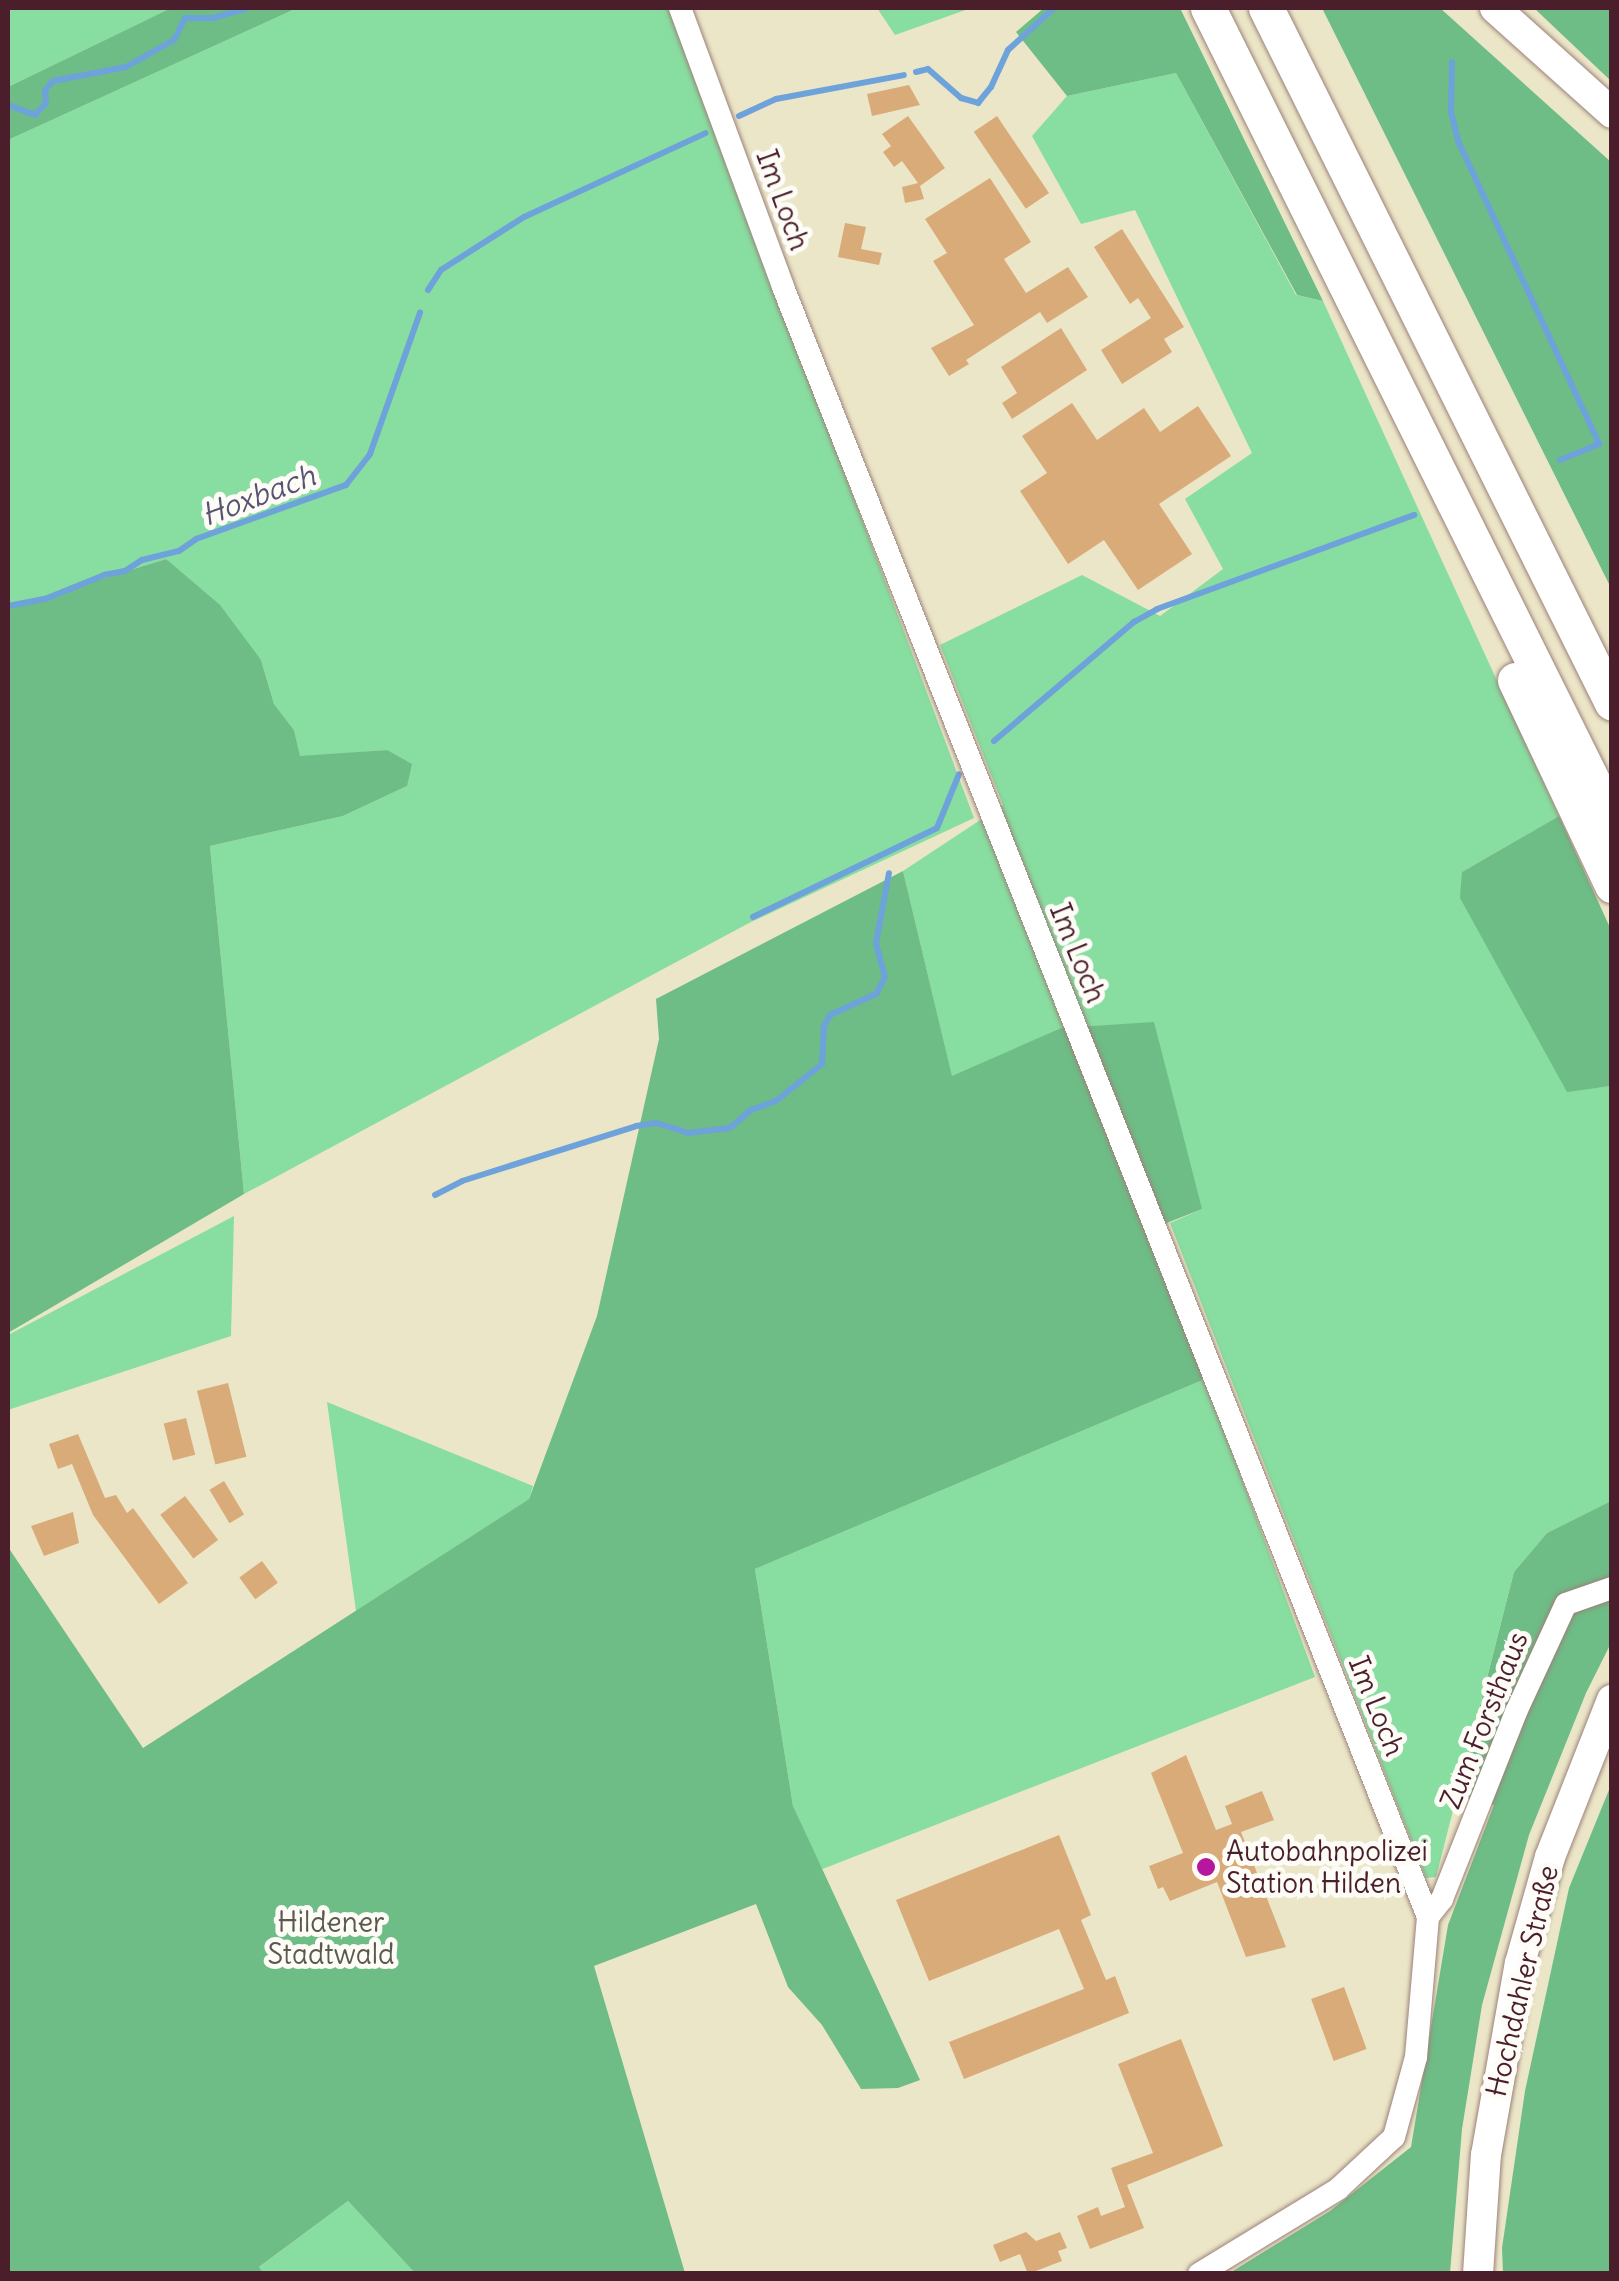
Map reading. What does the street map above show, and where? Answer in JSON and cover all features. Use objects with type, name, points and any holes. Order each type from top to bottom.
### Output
[{"type":"highway","points":[[1208,8],[1612,820]]},
{"type":"highway","points":[[1266,8],[1612,703]]},
{"type":"highway","points":[[1460,514],[1482,611],[1612,885]]},
{"type":"main road","points":[[1495,8],[1612,113]]},
{"type":"main road","name":"Hochdahler Straße","points":[[1478,2274],[1492,2107],[1520,1963],[1550,1856],[1612,1700]]},
{"type":"street","name":"Im Loch","points":[[680,8],[782,287],[1428,1917]]},
{"type":"street","name":"Zum Forsthaus","points":[[1199,2274],[1338,2189],[1394,2137],[1416,2057],[1428,1917],[1442,1899],[1516,1712],[1566,1604],[1612,1588]]},
{"type":"green space","points":[[8,8],[171,8],[8,87]]},
{"type":"green space","points":[[171,8],[297,8],[8,140],[8,87]]},
{"type":"green space","points":[[297,8],[670,8],[974,818],[749,923],[244,1194],[210,846],[343,816],[407,786],[387,750],[300,757],[294,730],[274,704],[261,660],[166,559],[8,608],[8,140]]},
{"type":"green space","points":[[877,8],[971,8],[895,35]]},
{"type":"green space","points":[[1044,8],[1180,8],[1323,301],[1297,295],[1176,73],[1067,96],[1016,32]]},
{"type":"green space","points":[[1322,8],[1440,8],[1611,162],[1611,588]]},
{"type":"green space","points":[[1534,8],[1611,8],[1611,81]]},
{"type":"green space","points":[[1176,73],[1296,295],[1323,301],[1559,816],[1462,872],[1567,1091],[1611,1086],[1611,1501],[1547,1533],[1514,1572],[1436,1877],[1426,1878],[1170,1223],[1202,1209],[1061,1028],[952,1077],[903,871],[1003,805],[940,645],[1082,575],[1160,616],[1223,569],[1185,499],[1252,453],[1135,210],[1081,224],[1032,136],[1067,96]]},
{"type":"green space","points":[[166,559],[220,605],[261,660],[274,704],[294,730],[300,756],[387,750],[412,764],[407,786],[343,816],[210,846],[244,1194],[8,1333],[8,608]]},
{"type":"green space","points":[[1559,816],[1612,932],[1611,1086],[1567,1092],[1460,898],[1462,872]]},
{"type":"green space","name":"Hildener Stadtwald","points":[[903,871],[952,1076],[1061,1028],[1154,1022],[1202,1209],[1149,1230],[1205,1379],[755,1569],[793,1806],[920,2080],[898,2088],[861,2089],[822,2025],[788,1987],[756,1904],[594,1966],[685,2273],[415,2273],[348,2201],[259,2267],[263,2273],[8,2273],[8,1547],[143,1748],[529,1499],[597,1316],[659,1039],[656,999]]},
{"type":"green space","points":[[234,1216],[231,1336],[8,1410],[8,1335]]},
{"type":"green space","points":[[1205,1379],[1315,1677],[820,1870],[793,1806],[755,1569]]},
{"type":"green space","points":[[327,1402],[533,1486],[529,1499],[356,1611]]},
{"type":"green space","points":[[1611,1501],[1611,1643],[1586,1693],[1529,1835],[1482,2005],[1462,2129],[1450,2273],[1228,2274],[1330,2211],[1411,2147],[1448,1925],[1494,1805],[1457,1796],[1514,1572],[1547,1533]]},
{"type":"green space","points":[[1611,1785],[1611,2273],[1503,2273],[1502,2248],[1525,2091],[1569,1888]]},
{"type":"green space","points":[[348,2201],[415,2273],[263,2274],[258,2268]]},
{"type":"building","points":[[909,85],[920,105],[872,116],[867,94]]},
{"type":"building","points":[[908,116],[945,168],[920,186],[924,199],[905,203],[902,187],[918,183],[902,161],[894,167],[883,152],[891,146],[882,134]]},
{"type":"building","points":[[997,116],[1049,193],[1026,209],[974,132]]},
{"type":"building","points":[[990,178],[1031,242],[1004,259],[1026,293],[1068,267],[1088,297],[1047,323],[1040,312],[966,360],[969,364],[949,376],[931,348],[974,325],[933,261],[947,253],[925,219]]},
{"type":"building","points":[[845,223],[866,227],[861,249],[882,253],[879,265],[838,257]]},
{"type":"building","points":[[1122,229],[1184,327],[1164,339],[1172,352],[1122,384],[1101,350],[1151,318],[1138,298],[1130,304],[1094,247]]},
{"type":"building","points":[[1061,328],[1087,370],[1012,419],[1002,403],[1017,393],[1001,367]]},
{"type":"building","points":[[1072,403],[1097,440],[1144,408],[1160,432],[1198,406],[1231,456],[1159,504],[1192,554],[1138,590],[1104,540],[1068,564],[1020,491],[1047,473],[1022,436]]},
{"type":"building","points":[[228,1383],[246,1457],[215,1464],[197,1391]]},
{"type":"building","points":[[186,1418],[195,1455],[173,1460],[164,1424]]},
{"type":"building","points":[[78,1434],[105,1498],[116,1495],[127,1513],[133,1508],[188,1583],[159,1604],[93,1515],[72,1464],[58,1469],[49,1444]]},
{"type":"building","points":[[224,1481],[244,1514],[230,1523],[209,1490]]},
{"type":"building","points":[[185,1496],[218,1540],[193,1559],[160,1515]]},
{"type":"building","points":[[73,1512],[79,1543],[44,1556],[31,1526]]},
{"type":"building","points":[[262,1561],[278,1583],[255,1599],[239,1577]]},
{"type":"building","points":[[1186,1755],[1216,1830],[1232,1824],[1225,1806],[1262,1791],[1274,1820],[1241,1832],[1286,1947],[1246,1957],[1217,1882],[1170,1901],[1163,1887],[1158,1889],[1149,1866],[1183,1853],[1151,1773]]},
{"type":"building","points":[[1059,1835],[1091,1915],[1081,1920],[1106,1980],[1115,1976],[1129,2013],[964,2079],[949,2042],[1084,1989],[1059,1929],[929,1981],[896,1900]]},
{"type":"building","points":[[1344,1987],[1367,2049],[1334,2061],[1311,1999]]},
{"type":"building","points":[[1181,2039],[1223,2146],[1127,2185],[1144,2228],[1090,2249],[1077,2216],[1098,2207],[1101,2216],[1125,2207],[1111,2168],[1153,2153],[1118,2064]]},
{"type":"building","points":[[1026,2232],[1036,2241],[1060,2232],[1067,2248],[1058,2251],[1062,2261],[1028,2274],[1020,2254],[1000,2262],[993,2245]]},
{"type":"waterway","points":[[8,105],[35,115],[46,103],[45,90],[53,81],[126,67],[174,40],[185,18],[213,18],[248,8]]},
{"type":"waterway","name":"Hoxbach","points":[[916,72],[928,69],[961,98],[978,103],[991,87],[1008,50],[1054,8]]},
{"type":"waterway","points":[[1452,62],[1451,112],[1458,141],[1599,444],[1560,460]]},
{"type":"waterway","name":"Hoxbach","points":[[739,116],[776,99],[904,75]]},
{"type":"waterway","name":"Hoxbach","points":[[428,290],[441,270],[524,217],[706,133]]},
{"type":"waterway","name":"Hoxbach","points":[[8,606],[45,599],[104,575],[125,571],[142,560],[179,551],[196,539],[346,485],[370,454],[420,313]]},
{"type":"waterway","points":[[994,741],[1134,622],[1157,609],[1414,515]]},
{"type":"waterway","points":[[753,917],[937,828],[959,774]]},
{"type":"waterway","points":[[435,1195],[462,1181],[636,1126],[656,1123],[688,1133],[730,1128],[751,1110],[776,1101],[822,1064],[824,1026],[830,1015],[876,994],[885,977],[876,943],[889,873]]},
{"type":"place","name":"Autobahnpolizei Station Hilden","points":[[1206,1867]]}]
